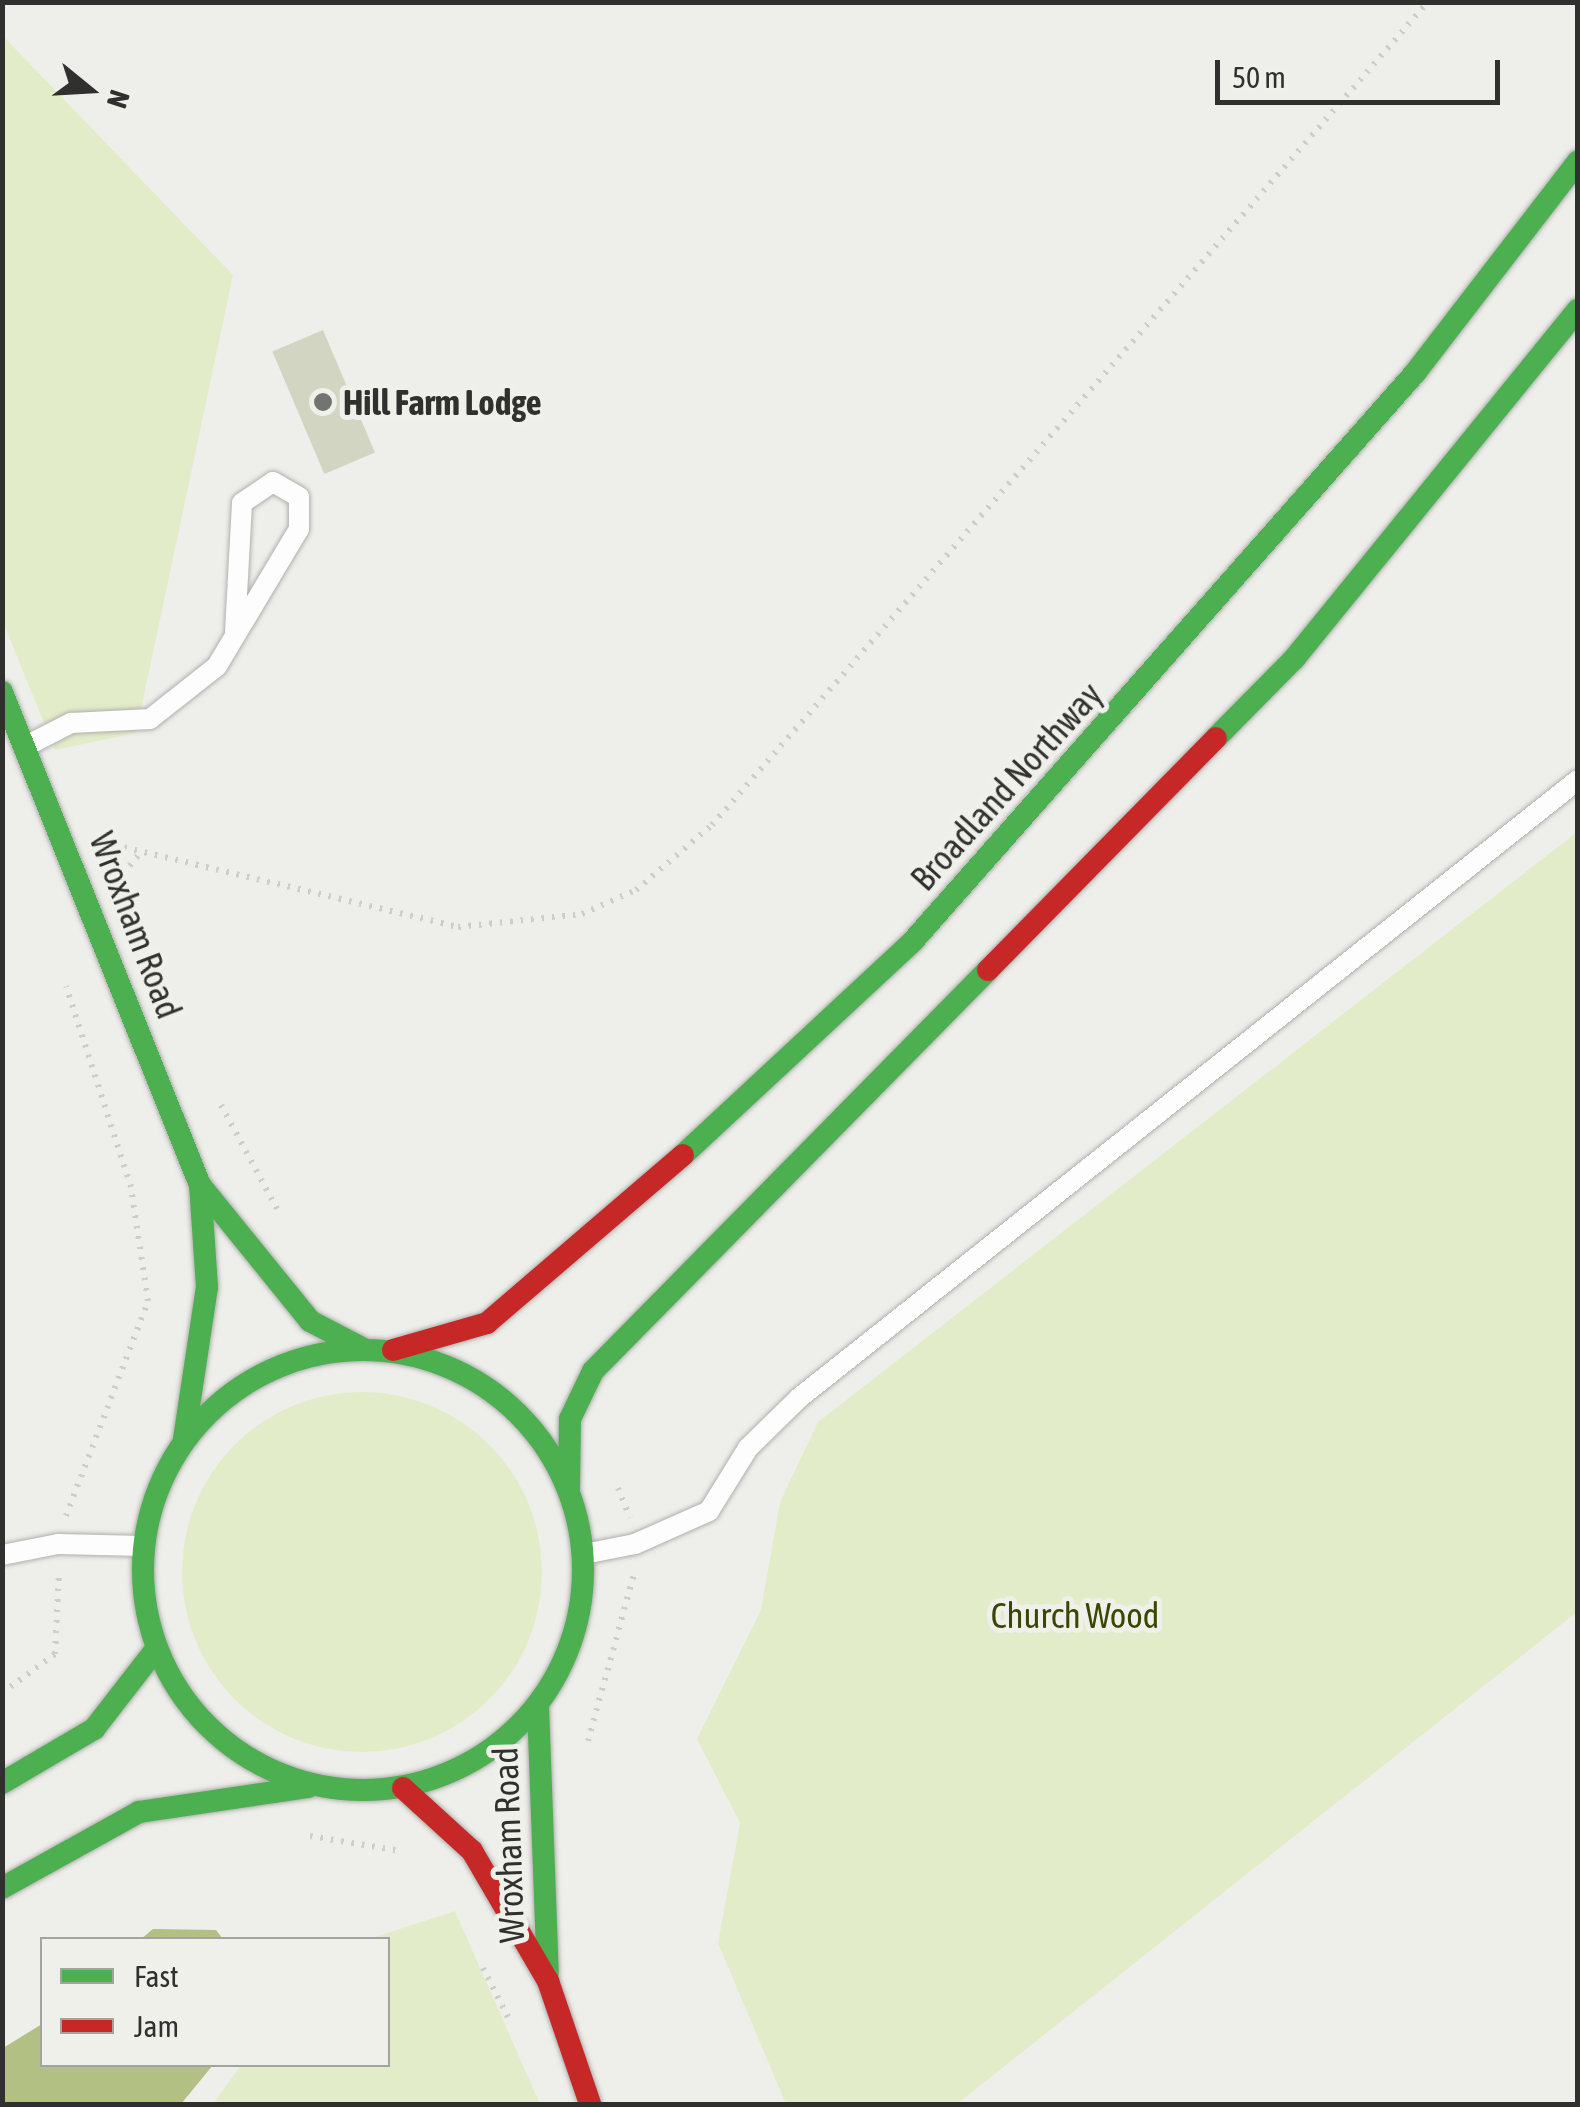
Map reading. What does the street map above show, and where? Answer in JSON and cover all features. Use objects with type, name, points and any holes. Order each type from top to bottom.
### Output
[{"type":"main road","name":"Broadland Northway","points":[[394,1350],[487,1323],[577,1254],[913,940],[1416,373],[1578,161]]},
{"type":"main road","points":[[2,1888],[139,1812],[312,1786],[403,1788],[478,1760],[538,1706],[570,1642],[584,1554],[569,1488],[570,1419],[593,1371],[1294,658],[1578,310]]},
{"type":"main road","name":"Wroxham Road","points":[[2,692],[66,840],[200,1185],[272,1283],[310,1321],[362,1348]]},
{"type":"main road","name":"Wroxham Road","points":[[184,1439],[207,1287],[200,1185]]},
{"type":"main road","points":[[312,1786],[246,1759],[192,1711],[156,1649],[143,1546],[157,1490],[184,1439],[233,1391],[294,1360],[362,1348],[394,1350],[467,1374],[512,1410],[569,1488]]},
{"type":"main road","points":[[2,1783],[94,1728],[156,1649]]},
{"type":"main road","name":"Wroxham Road","points":[[538,1706],[548,1981]]},
{"type":"main road","name":"Wroxham Road","points":[[403,1788],[472,1851],[548,1981],[590,2104]]},
{"type":"lane","points":[[24,747],[71,723],[150,719],[217,666],[299,529],[299,498],[273,482],[242,503],[235,632]]},
{"type":"lane","points":[[584,1554],[635,1544],[709,1511],[748,1448],[799,1398],[1578,780]]},
{"type":"lane","points":[[2,1555],[58,1544],[143,1546]]},
{"type":"path","points":[[66,840],[243,870],[458,926],[582,914],[636,890],[712,825],[1428,2]]},
{"type":"path","points":[[2,1692],[54,1654],[58,1544],[148,1301],[131,1187],[59,966]]},
{"type":"path","points":[[304,1835],[413,1858]]},
{"type":"green space","points":[[2,35],[233,275],[136,733],[55,750],[3,622]]},
{"type":"green space","name":"Church Wood","points":[[1577,832],[1577,1612],[957,2104],[786,2104],[718,1943],[740,1823],[697,1739],[761,1610],[780,1502],[818,1422]]},
{"type":"green space","points":[[362,1392],[397,1395],[431,1406],[462,1422],[489,1445],[512,1472],[528,1503],[539,1537],[539,1607],[528,1641],[512,1672],[489,1699],[462,1722],[431,1738],[397,1749],[362,1752],[327,1749],[293,1738],[262,1722],[235,1699],[212,1672],[196,1641],[185,1607],[182,1572],[185,1537],[196,1503],[212,1472],[235,1445],[262,1422],[293,1406],[327,1395]]},
{"type":"green space","points":[[455,1911],[540,2104],[213,2104],[240,2067],[390,2067],[390,1937],[375,1937]]},
{"type":"shaded area","points":[[153,1929],[216,1930],[221,1937],[143,1937]]},
{"type":"shaded area","points":[[40,2025],[40,2067],[211,2067],[181,2104],[3,2104],[3,2048]]},
{"type":"building","name":"Hill Farm Lodge","points":[[323,330],[375,452],[324,474],[272,351]]},
{"type":"traffic: fast","points":[[683,1155],[913,941],[1415,373],[1578,161]]},
{"type":"traffic: fast","points":[[1216,738],[1294,659],[1578,310]]},
{"type":"traffic: fast","points":[[2,692],[200,1185],[310,1321],[362,1348]]},
{"type":"traffic: fast","points":[[569,1488],[570,1419],[593,1371],[988,970]]},
{"type":"traffic: fast","points":[[184,1439],[207,1287],[200,1185]]},
{"type":"traffic: fast","points":[[363,1350],[406,1354],[447,1367],[485,1387],[518,1415],[546,1448],[566,1486],[579,1527],[583,1570],[579,1613],[566,1654],[546,1692],[518,1725],[485,1753],[447,1773],[406,1786],[363,1790],[320,1786],[279,1773],[241,1753],[208,1725],[180,1692],[160,1654],[147,1613],[143,1570],[147,1527],[160,1486],[180,1448],[208,1415],[241,1387],[279,1367],[320,1354],[363,1350]]},
{"type":"traffic: fast","points":[[2,1783],[94,1729],[156,1649]]},
{"type":"traffic: fast","points":[[538,1706],[548,1973]]},
{"type":"traffic: fast","points":[[2,1888],[139,1812],[308,1787]]},
{"type":"traffic: jam","points":[[988,970],[1216,738]]},
{"type":"traffic: jam","points":[[393,1350],[487,1323],[683,1155]]},
{"type":"traffic: jam","points":[[403,1788],[472,1851],[548,1981],[590,2104]]},
{"type":"place","name":"Hill Farm Lodge","points":[[323,402]]}]
